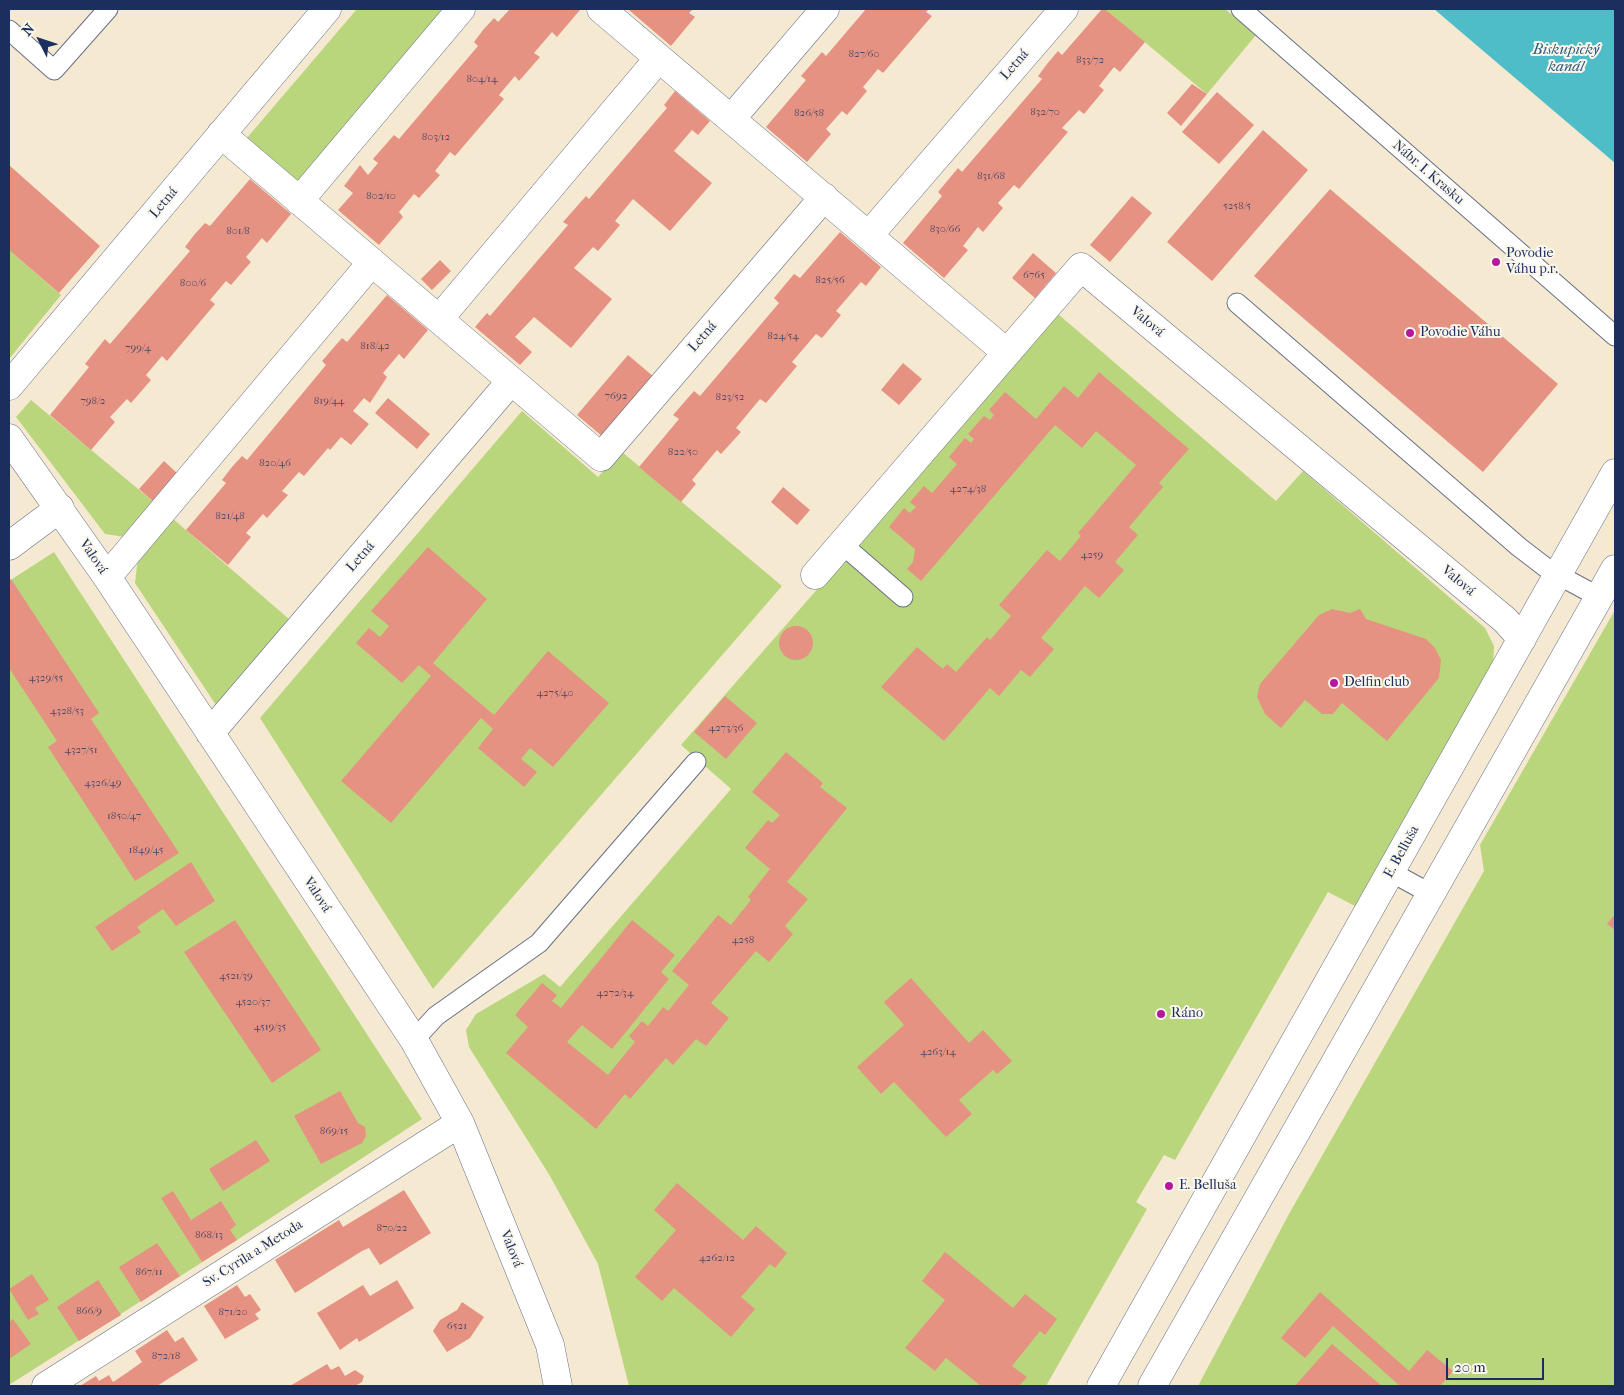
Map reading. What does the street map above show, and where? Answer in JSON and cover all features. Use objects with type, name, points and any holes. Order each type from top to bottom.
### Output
[{"type":"street","name":"Letná","points":[[9,386],[327,9]]},
{"type":"street","points":[[299,200],[461,9]]},
{"type":"street","points":[[601,9],[1007,353]]},
{"type":"street","points":[[731,119],[825,9]]},
{"type":"street","name":"Letná","points":[[869,235],[1064,9]]},
{"type":"street","points":[[439,319],[659,58]]},
{"type":"street","name":"Letná","points":[[221,134],[601,457],[824,197]]},
{"type":"street","points":[[107,578],[372,262]]},
{"type":"street","name":"Valová","points":[[815,575],[1081,267],[1505,620],[1522,640]]},
{"type":"street","name":"Letná","points":[[210,733],[511,381]]},
{"type":"street","name":"Valová","points":[[9,438],[60,508],[414,1040],[460,1123],[550,1344],[558,1386]]},
{"type":"street","name":"E. Belluša","points":[[1100,1386],[1615,473]]},
{"type":"street","points":[[9,546],[60,508]]},
{"type":"street","points":[[1152,1386],[1615,569]]},
{"type":"street","name":"Sv. Cyrila a Metoda","points":[[46,1386],[460,1123]]},
{"type":"lane","points":[[9,30],[54,70],[108,9]]},
{"type":"lane","name":"Nábr. I. Krasku","points":[[1241,9],[1615,336]]},
{"type":"lane","points":[[1237,303],[1519,547],[1558,575],[1599,597]]},
{"type":"lane","points":[[842,544],[903,597]]},
{"type":"lane","points":[[414,1040],[436,1016],[539,943],[696,762]]},
{"type":"lane","points":[[1391,872],[1431,894]]},
{"type":"green space","points":[[357,9],[447,9],[298,184],[246,139]]},
{"type":"green space","points":[[1105,9],[1225,9],[1256,35],[1207,94]]},
{"type":"green space","points":[[9,250],[61,295],[9,359]]},
{"type":"green space","points":[[1058,314],[1276,501],[1303,471],[1485,628],[1494,646],[1493,666],[1445,753],[1355,906],[1328,892],[1175,1160],[1164,1155],[1136,1202],[1147,1209],[1046,1386],[629,1386],[598,1264],[550,1176],[469,1047],[466,1030],[476,1014],[544,974],[560,987],[731,789],[681,745]]},
{"type":"green space","points":[[31,400],[155,503],[125,537],[105,534],[16,417]]},
{"type":"green space","points":[[522,411],[598,477],[621,451],[782,586],[433,989],[260,718]]},
{"type":"green space","points":[[172,518],[289,619],[216,705],[135,583],[138,557]]},
{"type":"green space","points":[[54,552],[422,1119],[237,1240],[9,1385],[9,581]]},
{"type":"green space","points":[[1615,610],[1615,1386],[1198,1386],[1289,1214],[1484,871],[1480,845]]},
{"type":"water","name":"Biskupický kanál","points":[[1434,9],[1615,9],[1615,163]]},
{"type":"building","points":[[510,9],[580,10],[557,37],[552,32],[534,53],[540,57],[519,81],[515,76],[499,95],[504,99],[455,156],[450,152],[435,171],[440,175],[419,198],[414,194],[399,212],[403,217],[379,245],[338,210],[353,193],[344,186],[360,165],[368,175],[378,163],[373,159],[394,135],[399,139],[478,46],[474,42],[483,30],[494,18],[498,22]]},
{"type":"building","points":[[693,9],[689,13],[695,17],[671,46],[629,10]]},
{"type":"building","points":[[866,9],[929,9],[926,12],[932,16],[883,73],[878,69],[863,87],[867,91],[847,115],[842,111],[826,129],[831,134],[807,162],[766,127],[806,80],[801,76],[822,52],[826,56]]},
{"type":"building","points":[[1102,9],[1105,9],[1145,42],[1120,72],[1114,67],[1099,86],[1104,90],[1084,114],[1079,110],[1062,128],[1068,132],[1019,189],[1014,185],[998,203],[1003,208],[983,232],[978,227],[963,246],[968,250],[944,278],[903,243],[942,196],[938,192],[958,168],[962,172],[1042,79],[1038,76],[1058,51],[1062,55]]},
{"type":"building","points":[[1192,84],[1207,94],[1181,126],[1167,113]]},
{"type":"building","points":[[675,91],[710,121],[698,135],[692,130],[674,151],[712,183],[670,231],[633,199],[615,221],[620,225],[598,251],[593,247],[574,268],[612,299],[571,348],[534,317],[515,337],[532,352],[520,365],[475,327],[487,313],[490,316],[568,225],[563,222],[586,196],[589,199],[667,108],[664,105]]},
{"type":"building","points":[[1217,92],[1254,125],[1219,164],[1182,132]]},
{"type":"building","points":[[1263,130],[1308,170],[1212,281],[1167,242]]},
{"type":"building","points":[[9,165],[100,246],[59,293],[9,250]]},
{"type":"building","points":[[250,179],[291,214],[267,243],[262,238],[246,257],[251,262],[231,285],[226,281],[210,300],[215,304],[167,361],[162,356],[146,375],[151,380],[131,403],[127,399],[110,417],[115,422],[91,450],[50,415],[89,367],[85,364],[105,339],[110,344],[190,251],[185,247],[194,235],[205,223],[210,226]]},
{"type":"building","name":"Povodie Váhu","points":[[1330,189],[1558,384],[1483,472],[1254,276]]},
{"type":"building","points":[[1132,196],[1152,213],[1110,262],[1090,245]]},
{"type":"building","points":[[840,232],[881,267],[866,286],[861,282],[836,311],[841,315],[822,338],[816,334],[792,362],[797,366],[766,403],[760,399],[736,428],[741,432],[721,454],[717,450],[692,480],[696,484],[681,502],[639,467],[679,419],[673,415],[694,391],[700,396],[779,303],[774,298],[794,274],[800,278]]},
{"type":"building","points":[[1033,253],[1056,273],[1035,298],[1012,278]]},
{"type":"building","points":[[440,260],[451,271],[432,290],[421,279]]},
{"type":"building","points":[[387,295],[428,330],[404,359],[399,354],[383,373],[387,377],[370,403],[364,398],[353,411],[369,424],[351,445],[341,437],[330,450],[328,448],[304,476],[299,472],[282,491],[288,495],[267,518],[263,514],[246,533],[251,537],[228,565],[186,530],[226,483],[222,480],[232,467],[242,456],[247,460],[326,365],[322,361],[342,338],[347,342]]},
{"type":"building","points":[[628,355],[654,377],[603,437],[577,415]]},
{"type":"building","points":[[903,363],[922,379],[899,405],[881,390]]},
{"type":"building","points":[[1099,372],[1189,449],[1159,483],[1163,487],[1129,527],[1138,535],[1115,562],[1124,570],[1099,598],[1085,586],[1041,638],[1054,649],[1030,677],[1021,670],[999,696],[990,688],[944,741],[881,687],[917,647],[943,669],[947,664],[956,672],[987,637],[990,640],[1011,616],[999,605],[1047,550],[1060,561],[1081,536],[1078,533],[1136,465],[1096,431],[1082,448],[1055,425],[921,581],[907,569],[913,562],[915,549],[889,527],[904,508],[910,513],[916,507],[910,502],[924,486],[932,493],[957,464],[949,457],[965,438],[971,443],[974,439],[968,434],[984,416],[990,420],[994,415],[989,410],[1005,392],[1036,419],[1064,386],[1078,398]]},
{"type":"building","points":[[388,398],[430,434],[417,449],[375,413]]},
{"type":"building","points":[[164,461],[178,474],[155,503],[139,489]]},
{"type":"building","points":[[783,487],[810,510],[797,525],[771,502]]},
{"type":"building","points":[[428,547],[487,599],[433,663],[494,715],[548,651],[609,703],[553,767],[530,748],[521,759],[537,772],[524,787],[478,748],[493,729],[481,718],[391,823],[341,781],[431,676],[419,665],[402,683],[356,643],[369,628],[380,637],[389,626],[371,611]]},
{"type":"building","points":[[11,579],[99,713],[91,719],[179,853],[135,881],[48,747],[57,741],[9,668],[9,581]]},
{"type":"building","points":[[1332,609],[1350,613],[1360,609],[1366,619],[1426,639],[1435,648],[1441,660],[1439,678],[1387,741],[1342,703],[1333,714],[1322,714],[1305,700],[1281,728],[1265,714],[1257,697],[1260,684],[1319,615]]},
{"type":"building","points":[[796,626],[808,631],[813,643],[808,655],[796,660],[784,655],[779,643],[784,631]]},
{"type":"building","points":[[725,696],[757,723],[726,759],[694,732]]},
{"type":"building","points":[[786,752],[823,783],[820,787],[847,808],[787,882],[808,899],[785,926],[793,934],[769,962],[756,951],[711,1003],[729,1018],[706,1046],[696,1039],[673,1065],[666,1058],[630,1099],[625,1094],[596,1129],[506,1053],[528,1027],[515,1015],[542,983],[557,995],[552,1001],[561,1008],[632,920],[675,955],[661,972],[669,979],[612,1049],[582,1025],[567,1042],[608,1075],[635,1042],[629,1036],[642,1021],[648,1026],[663,1007],[668,1011],[689,985],[672,971],[718,915],[731,925],[751,900],[748,897],[770,869],[745,848],[768,820],[772,823],[780,815],[752,792]]},
{"type":"building","points":[[191,862],[215,901],[176,926],[163,909],[137,927],[141,932],[112,951],[95,927]]},
{"type":"building","points":[[1615,914],[1615,930],[1607,924]]},
{"type":"building","points":[[235,920],[321,1050],[272,1083],[184,952]]},
{"type":"building","points":[[911,978],[969,1043],[983,1030],[1012,1061],[997,1074],[993,1070],[959,1100],[972,1114],[946,1137],[894,1082],[881,1094],[857,1067],[904,1025],[884,1002]]},
{"type":"building","points":[[340,1091],[358,1123],[365,1127],[366,1136],[362,1143],[321,1164],[294,1116]]},
{"type":"building","points":[[256,1140],[270,1161],[223,1191],[209,1169]]},
{"type":"building","points":[[677,1183],[743,1240],[756,1226],[787,1253],[775,1268],[770,1264],[741,1297],[755,1309],[731,1337],[674,1288],[662,1301],[635,1277],[676,1230],[654,1210]]},
{"type":"building","points":[[404,1190],[431,1233],[380,1265],[369,1248],[362,1251],[295,1293],[275,1260],[339,1220],[343,1227]]},
{"type":"building","points":[[173,1191],[191,1220],[221,1201],[236,1225],[230,1230],[237,1240],[202,1262],[161,1198]]},
{"type":"building","points":[[157,1243],[180,1276],[141,1302],[119,1267]]},
{"type":"building","points":[[945,1252],[1013,1308],[1025,1294],[1057,1319],[1045,1335],[1040,1331],[1012,1366],[1027,1377],[1019,1386],[981,1386],[946,1358],[935,1371],[905,1348],[945,1300],[922,1281]]},
{"type":"building","points":[[32,1274],[49,1300],[35,1308],[39,1314],[28,1320],[9,1289]]},
{"type":"building","points":[[98,1280],[121,1315],[79,1341],[57,1307]]},
{"type":"building","points":[[397,1280],[414,1308],[359,1342],[357,1338],[340,1350],[317,1313],[363,1285],[370,1296]]},
{"type":"building","points":[[237,1285],[245,1297],[250,1294],[261,1310],[255,1314],[259,1319],[225,1339],[204,1306]]},
{"type":"building","points":[[1320,1292],[1409,1371],[1427,1350],[1453,1371],[1440,1386],[1400,1386],[1333,1326],[1305,1358],[1281,1338]]},
{"type":"building","points":[[462,1302],[484,1317],[470,1338],[447,1352],[433,1331],[440,1320],[457,1310]]},
{"type":"building","points":[[13,1319],[31,1344],[9,1359],[9,1322]]},
{"type":"building","points":[[167,1330],[175,1342],[183,1337],[198,1360],[157,1386],[80,1386],[96,1376],[99,1381],[109,1375],[113,1382],[142,1362],[135,1351]]},
{"type":"building","points":[[1332,1344],[1382,1386],[1295,1386]]},
{"type":"building","points":[[327,1364],[331,1370],[339,1366],[345,1376],[355,1370],[364,1376],[362,1382],[355,1386],[290,1386]]},
{"type":"place","name":"Povodie Váhu p.r.","points":[[1496,262]]},
{"type":"place","name":"Povodie Váhu","points":[[1410,333]]},
{"type":"place","name":"Delfin club","points":[[1334,683]]},
{"type":"place","name":"Ráno","points":[[1161,1014]]},
{"type":"place","name":"E. Belluša","points":[[1169,1186]]}]
